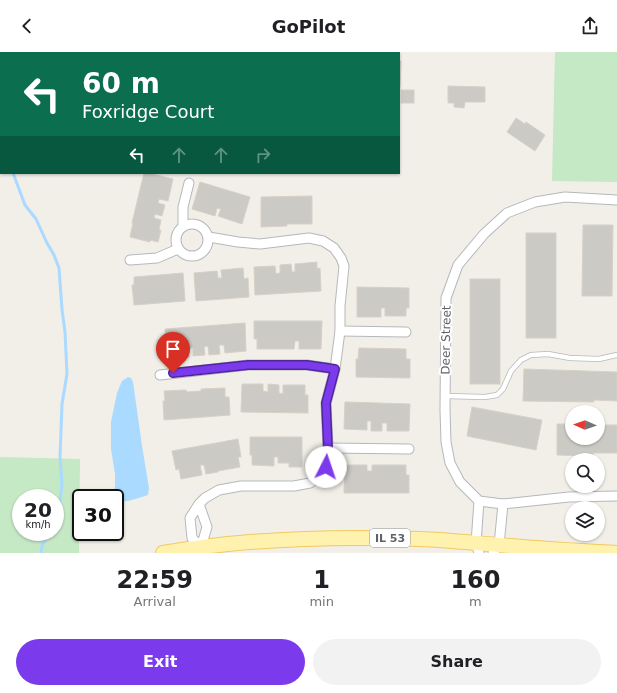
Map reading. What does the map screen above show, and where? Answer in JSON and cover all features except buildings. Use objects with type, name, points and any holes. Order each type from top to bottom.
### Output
[{"type":"main road","name":"IL 53","points":[[164,553],[201,550],[262,540],[305,538],[421,539],[477,548],[617,553]]},
{"type":"street","points":[[183,226],[183,207],[189,183]]},
{"type":"street","name":"Deer Street","points":[[479,501],[460,482],[450,463],[446,442],[446,298],[458,265],[484,234],[507,213],[535,202],[566,197],[617,200]]},
{"type":"street","points":[[194,223],[204,228],[209,237],[207,248],[198,255],[187,256],[178,249],[176,244],[177,234],[180,229],[188,224],[194,223]]},
{"type":"street","points":[[201,550],[192,538],[190,518],[205,498],[219,490],[241,486],[294,486],[310,483],[319,477],[326,467],[328,448],[326,403],[335,369],[340,331],[340,306],[344,266],[334,248],[323,241],[309,238],[260,244],[209,237]]},
{"type":"street","points":[[130,260],[157,258],[178,249]]},
{"type":"street","points":[[340,331],[406,332]]},
{"type":"street","points":[[160,375],[248,365],[307,365],[335,369]]},
{"type":"street","points":[[328,448],[409,448]]},
{"type":"street","points":[[477,548],[479,501],[503,504],[569,497],[617,496]]},
{"type":"street","points":[[199,504],[207,527],[201,550]]},
{"type":"street","points":[[496,549],[503,504]]},
{"type":"lane","points":[[445,396],[486,397],[497,395],[503,389],[511,371],[521,360],[531,355],[548,354],[570,358],[599,359],[617,355]]},
{"type":"green space","points":[[555,52],[617,52],[617,182],[552,181]]},
{"type":"green space","points":[[0,457],[80,459],[80,489],[72,489],[72,541],[79,541],[79,553],[0,553]]},
{"type":"water","points":[[128,377],[131,378],[133,382],[149,488],[148,495],[124,501],[124,489],[114,489],[115,474],[111,449],[111,422],[117,393],[122,381]]},
{"type":"waterway","points":[[13,174],[25,205],[36,219],[59,268],[67,374],[62,404],[60,457],[62,489]]},
{"type":"waterway","points":[[41,553],[44,541]]},
{"type":"route","points":[[173,373],[248,365],[307,365],[335,369],[326,403],[328,448],[326,467]]}]
